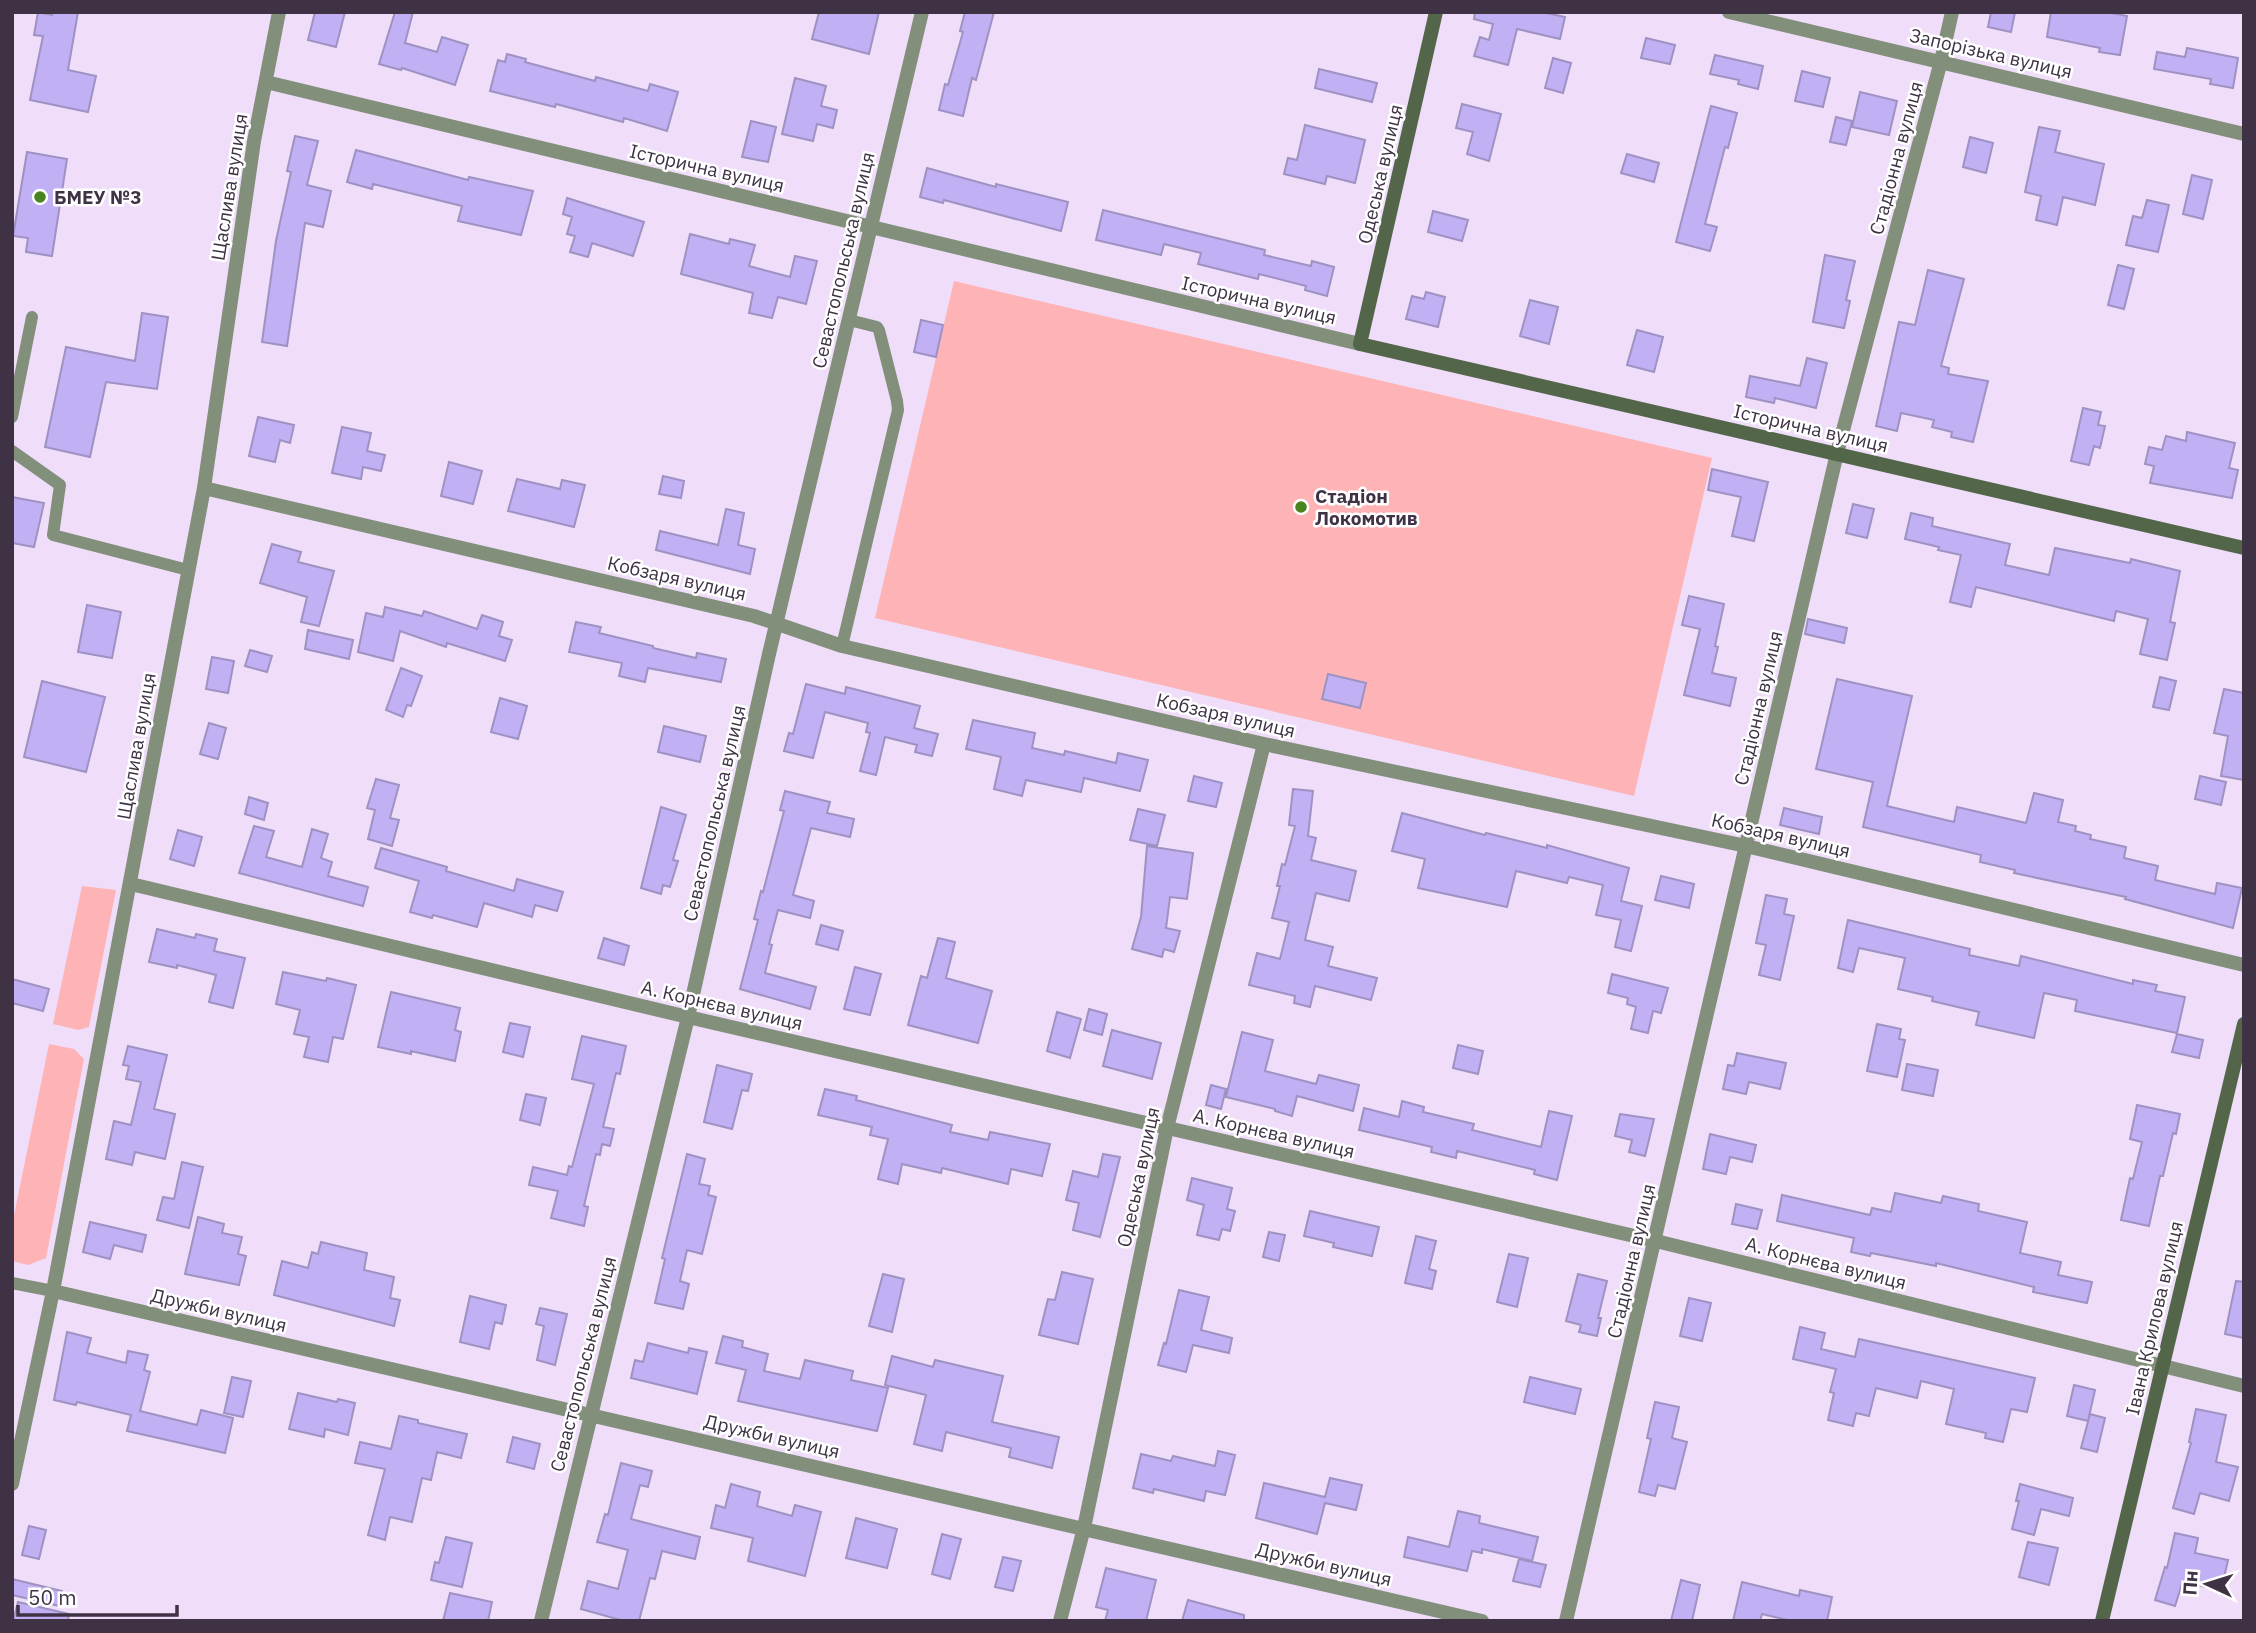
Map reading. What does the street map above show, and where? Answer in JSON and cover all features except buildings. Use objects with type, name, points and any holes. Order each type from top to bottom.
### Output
[{"type":"street","name":"Щаслива вулиця","points":[[12,1483],[131,884],[204,488],[254,141],[279,12]]},
{"type":"street","name":"Севастопольська вулиця","points":[[541,1621],[688,1017],[777,622],[922,12]]},
{"type":"street","name":"Одеська вулиця","points":[[1360,344],[1436,12]]},
{"type":"street","name":"Запорізька вулиця","points":[[1729,12],[2244,134]]},
{"type":"street","name":"Стадіонна вулиця","points":[[1566,1621],[1837,453],[1952,12]]},
{"type":"street","name":"Історична вулиця","points":[[266,82],[1360,344],[2244,548]]},
{"type":"street","name":"Кобзаря вулиця","points":[[204,488],[777,622],[842,646],[1264,744],[1746,846],[2244,965]]},
{"type":"street","name":"Одеська вулиця","points":[[1060,1621],[1084,1528],[1167,1128],[1264,744]]},
{"type":"street","name":"А. Корнєва вулиця","points":[[131,884],[688,1017],[1656,1241],[2244,1385]]},
{"type":"street","name":"Івана Крилова вулиця","points":[[2102,1621],[2244,1024]]},
{"type":"street","name":"Дружби вулиця","points":[[52,1292],[1482,1621]]},
{"type":"lane","points":[[12,417],[32,317]]},
{"type":"lane","points":[[842,646],[898,405],[879,330],[877,327],[849,320]]},
{"type":"lane","points":[[12,451],[60,485],[53,535],[188,570]]},
{"type":"lane","points":[[12,1283],[52,1292]]},
{"type":"shaded area","name":"Стадіон Локомотив","points":[[954,281],[1712,458],[1634,796],[875,618]]},
{"type":"shaded area","points":[[82,886],[116,890],[89,1027],[78,1030],[53,1024]]},
{"type":"shaded area","points":[[49,1044],[74,1049],[84,1059],[46,1258],[28,1265],[12,1261],[12,1225]]},
{"type":"place","name":"БМЕУ №3","points":[[40,197]]},
{"type":"place","name":"Стадіон Локомотив","points":[[1301,507]]}]
